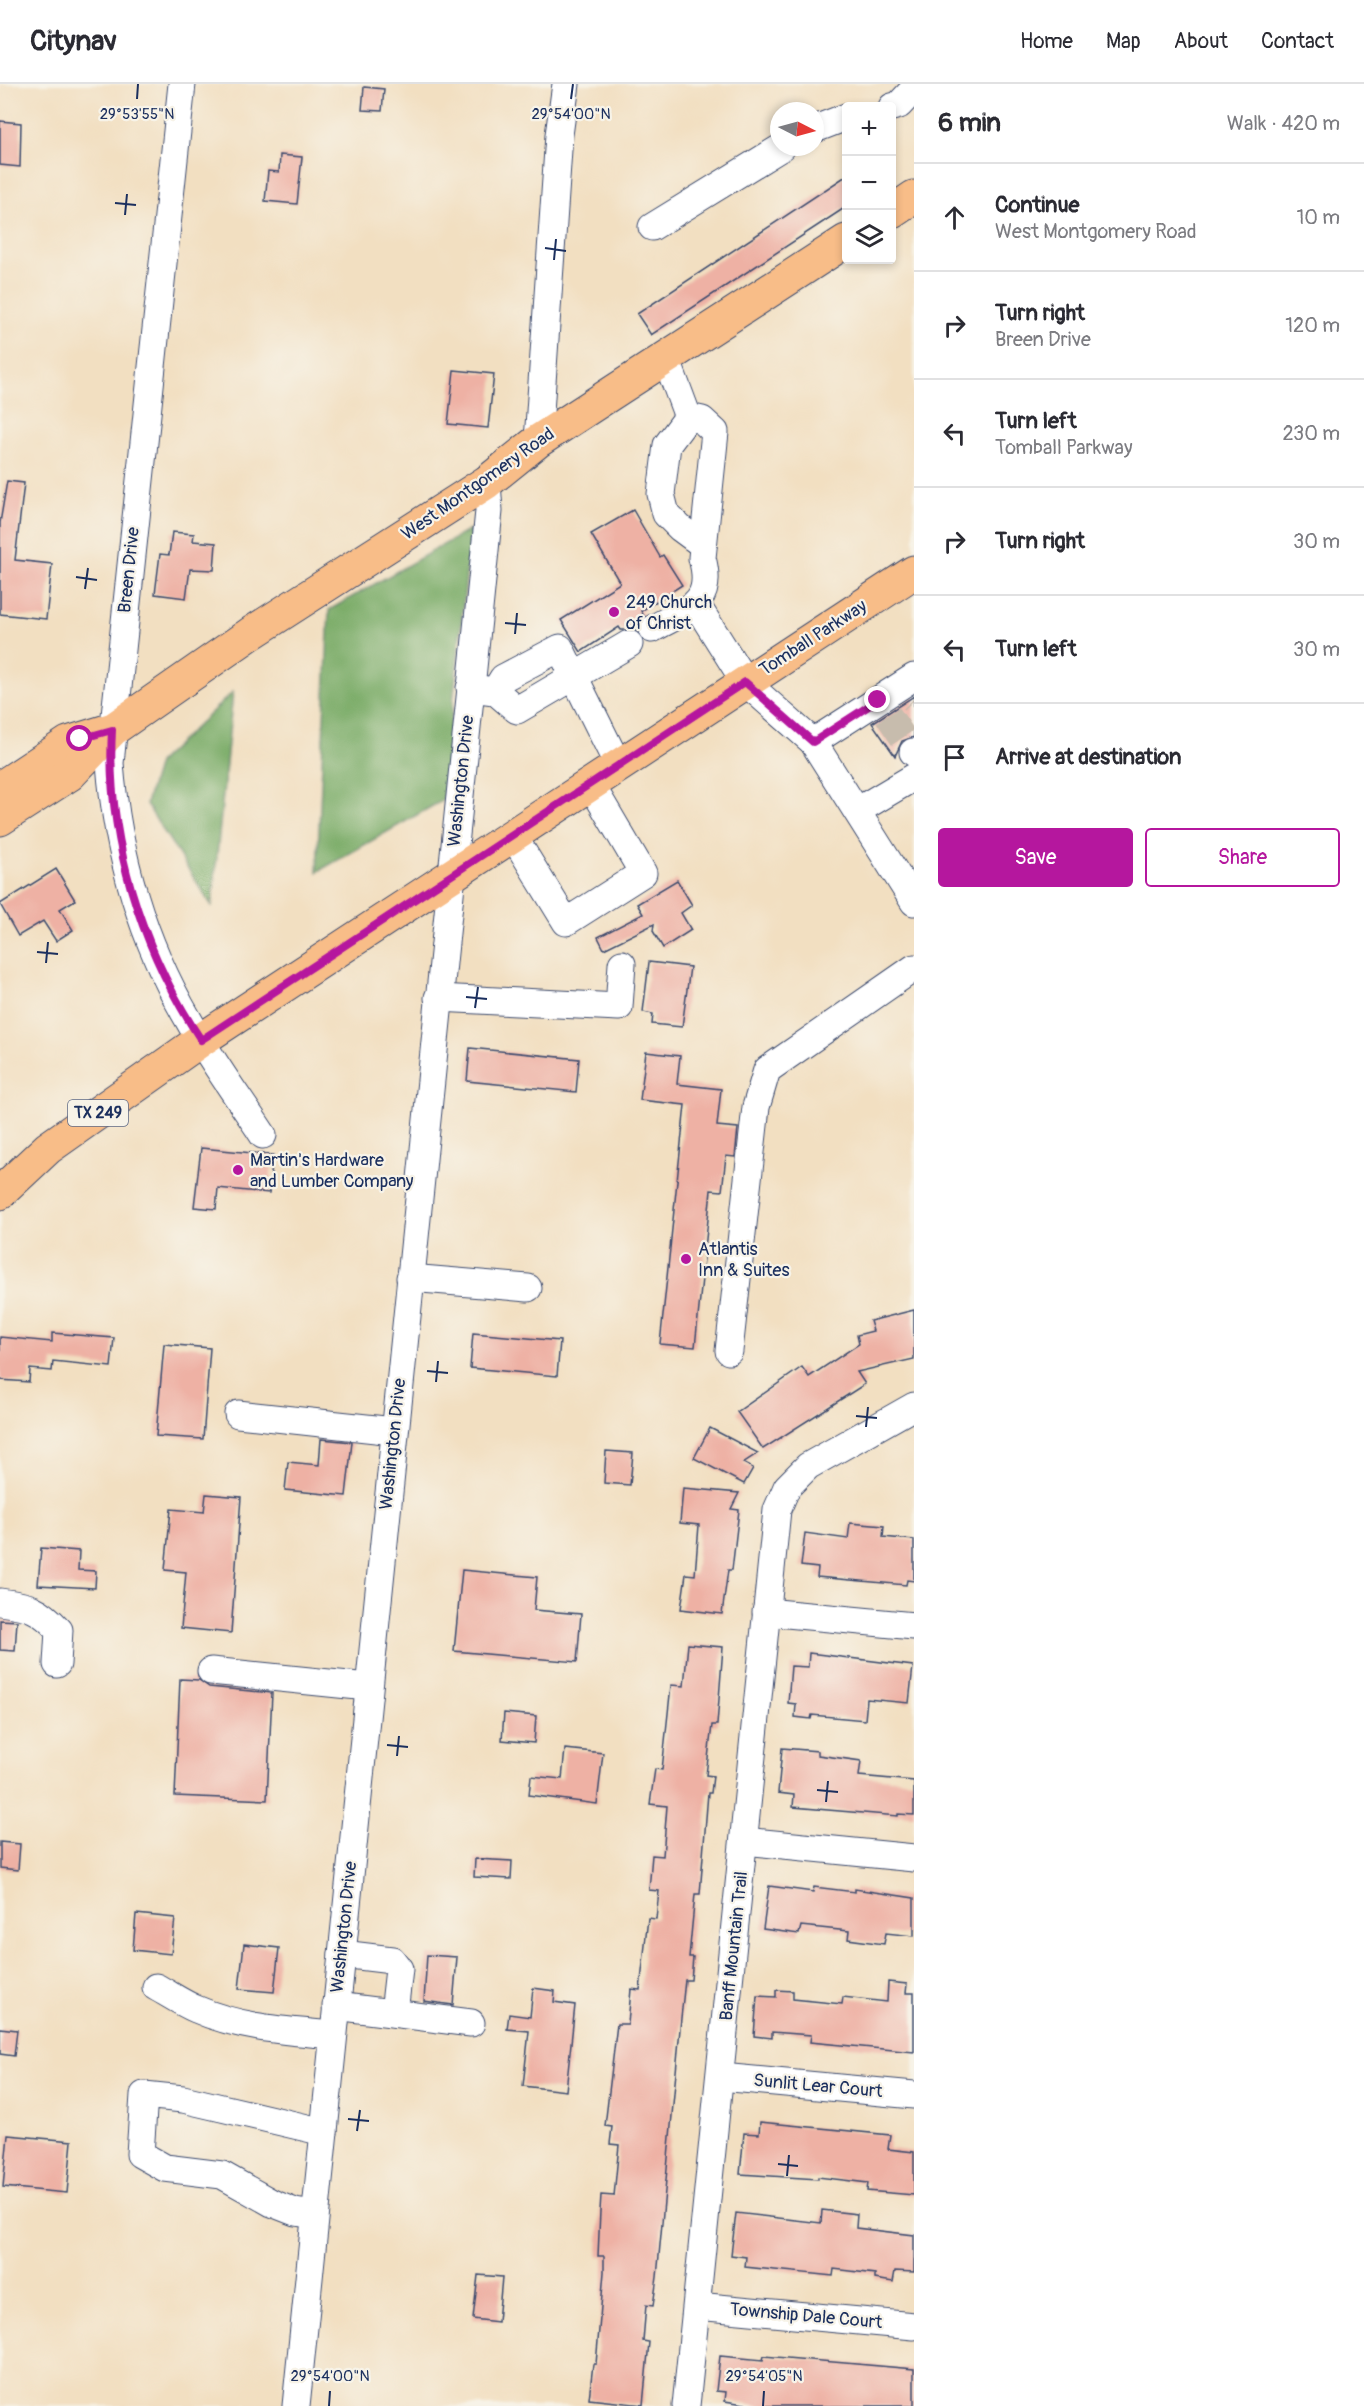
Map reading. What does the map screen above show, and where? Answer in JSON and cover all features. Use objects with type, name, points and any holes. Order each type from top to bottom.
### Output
[{"type":"main road","points":[[894,210],[914,197]]},
{"type":"main road","name":"West Montgomery Road","points":[[0,819],[70,774],[112,730],[250,634],[487,482],[538,441],[842,244]]},
{"type":"main road","name":"Tomball Parkway","points":[[0,1193],[48,1148],[201,1040],[914,572]]},
{"type":"main road","name":"West Montgomery Road","points":[[0,788],[68,743],[112,730]]},
{"type":"street","name":"Breen Drive","points":[[182,84],[110,763],[114,814],[135,902],[160,965],[201,1040],[263,1135]]},
{"type":"street","points":[[538,441],[559,135],[566,84]]},
{"type":"street","points":[[896,106],[914,88]]},
{"type":"street","points":[[824,126],[842,119]]},
{"type":"street","points":[[652,227],[770,154]]},
{"type":"street","points":[[666,358],[688,417]]},
{"type":"street","points":[[652,629],[696,604],[704,593],[707,577],[702,558],[715,432],[702,420],[688,417]]},
{"type":"street","points":[[688,417],[667,445],[661,494],[666,514],[703,545]]},
{"type":"street","name":"Washington Drive","points":[[296,2406],[451,874],[483,689],[489,511],[487,482]]},
{"type":"street","points":[[696,604],[745,682],[813,742],[914,902]]},
{"type":"street","points":[[573,677],[629,644]]},
{"type":"street","points":[[483,689],[560,648],[618,765]]},
{"type":"street","points":[[813,742],[883,708],[910,687]]},
{"type":"street","points":[[857,811],[914,777]]},
{"type":"street","points":[[512,834],[566,922],[643,873],[590,783]]},
{"type":"street","points":[[438,998],[619,1007],[622,964]]},
{"type":"street","points":[[729,1351],[756,1107],[767,1070],[914,968]]},
{"type":"street","points":[[410,1278],[528,1288]]},
{"type":"street","name":"Banff Mountain Trail","points":[[686,2406],[777,1510],[787,1487],[808,1466],[914,1406]]},
{"type":"street","points":[[238,1414],[394,1431]]},
{"type":"street","points":[[0,1602],[30,1605],[45,1614],[59,1630],[57,1664]]},
{"type":"street","points":[[766,1612],[914,1626]]},
{"type":"street","points":[[211,1671],[368,1687]]},
{"type":"street","points":[[744,1841],[914,1858]]},
{"type":"street","points":[[342,1954],[392,1960],[399,1969],[394,2013]]},
{"type":"street","points":[[156,1987],[197,2010],[237,2022],[278,2030],[333,2035]]},
{"type":"street","points":[[336,2007],[471,2023]]},
{"type":"street","name":"Sunlit Lear Court","points":[[721,2077],[914,2095]]},
{"type":"street","points":[[315,2215],[295,2212],[272,2203],[222,2175],[165,2168],[140,2154],[144,2095],[183,2099],[324,2132]]},
{"type":"street","name":"Township Dale Court","points":[[697,2306],[914,2326]]},
{"type":"green space","points":[[471,529],[443,800],[317,872],[329,610]]},
{"type":"green space","points":[[233,692],[212,906],[146,804],[158,763]]},
{"type":"building","points":[[364,87],[384,89],[382,111],[362,110]]},
{"type":"building","points":[[0,121],[21,123],[20,167],[0,165]]},
{"type":"building","points":[[280,155],[302,157],[297,204],[265,201],[268,171],[279,172]]},
{"type":"building","points":[[842,179],[842,210],[651,335],[637,314]]},
{"type":"building","points":[[454,370],[494,374],[488,428],[448,424]]},
{"type":"building","points":[[7,481],[24,483],[15,560],[52,564],[46,619],[0,614],[0,523]]},
{"type":"building","points":[[633,510],[660,557],[663,555],[682,585],[641,611],[644,616],[638,621],[637,630],[621,630],[619,627],[581,652],[561,620],[620,583],[591,534]]},
{"type":"building","points":[[172,532],[194,534],[193,541],[216,543],[214,570],[190,569],[186,598],[155,594],[160,554],[169,555]]},
{"type":"building","points":[[914,696],[914,737],[902,741],[895,756],[872,723]]},
{"type":"building","points":[[56,869],[75,900],[60,909],[73,930],[56,941],[43,921],[18,936],[0,904]]},
{"type":"building","points":[[677,880],[692,905],[681,913],[691,930],[663,948],[653,931],[654,924],[604,949],[598,937],[643,914],[637,904]]},
{"type":"building","points":[[649,962],[690,967],[682,1027],[652,1024],[653,1014],[643,1012]]},
{"type":"building","points":[[470,1048],[579,1059],[576,1092],[467,1081]]},
{"type":"building","name":"Atlantis Inn & Suites","points":[[646,1052],[680,1056],[677,1084],[721,1089],[717,1126],[738,1128],[735,1157],[726,1156],[722,1191],[711,1190],[695,1347],[660,1344],[685,1105],[640,1100]]},
{"type":"building","points":[[201,1148],[273,1155],[269,1193],[218,1188],[216,1209],[194,1207]]},
{"type":"building","points":[[914,1310],[914,1359],[857,1372],[865,1384],[763,1449],[737,1412],[802,1367],[809,1377],[859,1344],[857,1335],[873,1331],[870,1321]]},
{"type":"building","points":[[52,1333],[114,1338],[111,1367],[53,1361],[52,1371],[30,1369],[29,1382],[0,1380],[0,1337],[52,1342]]},
{"type":"building","points":[[473,1333],[560,1341],[557,1376],[470,1368]]},
{"type":"building","points":[[164,1344],[210,1348],[203,1439],[156,1436]]},
{"type":"building","points":[[710,1428],[758,1453],[743,1463],[753,1468],[744,1484],[694,1458]]},
{"type":"building","points":[[321,1439],[352,1442],[346,1496],[285,1490],[288,1462],[319,1465]]},
{"type":"building","points":[[606,1451],[633,1453],[630,1485],[604,1483]]},
{"type":"building","points":[[683,1488],[739,1493],[731,1509],[739,1510],[732,1570],[728,1570],[722,1614],[681,1609],[686,1574],[695,1575],[699,1525],[680,1523]]},
{"type":"building","points":[[206,1494],[241,1497],[231,1633],[181,1628],[186,1572],[165,1570],[171,1509],[204,1512]]},
{"type":"building","points":[[850,1523],[884,1526],[883,1537],[914,1540],[914,1581],[907,1580],[906,1585],[817,1577],[818,1568],[801,1566],[805,1533],[848,1539]]},
{"type":"building","points":[[41,1548],[79,1551],[78,1570],[96,1571],[95,1588],[38,1585]]},
{"type":"building","points":[[462,1570],[537,1577],[534,1610],[581,1614],[577,1662],[454,1651]]},
{"type":"building","points":[[0,1620],[17,1621],[15,1651],[0,1650]]},
{"type":"building","points":[[688,1644],[723,1647],[717,1725],[712,1725],[706,1775],[713,1776],[711,1793],[708,1793],[700,1894],[695,1894],[689,1957],[693,1957],[691,1980],[685,1980],[657,2277],[653,2306],[646,2305],[643,2341],[649,2342],[643,2405],[589,2399],[593,2364],[596,2364],[604,2272],[604,2256],[598,2256],[601,2195],[614,2196],[619,2145],[610,2144],[612,2127],[605,2126],[617,2024],[628,2024],[631,1989],[640,1990],[648,1918],[656,1919],[659,1891],[649,1890],[652,1855],[663,1856],[667,1806],[650,1804],[655,1769],[662,1770],[671,1685],[684,1686]]},
{"type":"building","points":[[809,1653],[913,1666],[909,1703],[867,1699],[865,1720],[812,1715],[811,1719],[795,1717],[796,1704],[788,1703],[791,1666],[808,1667]]},
{"type":"building","points":[[180,1679],[199,1680],[209,1687],[272,1693],[267,1800],[175,1796]]},
{"type":"building","points":[[504,1713],[536,1716],[534,1743],[502,1740]]},
{"type":"building","points":[[782,1748],[818,1751],[818,1755],[861,1761],[859,1776],[914,1781],[914,1815],[898,1814],[898,1816],[793,1807],[794,1795],[778,1793]]},
{"type":"building","points":[[565,1749],[603,1753],[597,1804],[529,1795],[531,1776],[562,1779]]},
{"type":"building","points":[[0,1842],[20,1844],[18,1870],[0,1868]]},
{"type":"building","points":[[475,1859],[512,1861],[511,1879],[474,1877]]},
{"type":"building","points":[[769,1886],[813,1892],[814,1887],[855,1892],[855,1889],[914,1898],[914,1936],[886,1933],[884,1944],[848,1939],[849,1931],[801,1926],[799,1934],[763,1929]]},
{"type":"building","points":[[136,1914],[175,1918],[171,1954],[133,1950]]},
{"type":"building","points":[[244,1944],[279,1948],[274,1992],[239,1989]]},
{"type":"building","points":[[427,1955],[457,1957],[453,2005],[424,2001]]},
{"type":"building","points":[[888,1982],[907,1984],[906,1993],[914,1993],[914,2052],[810,2042],[811,2035],[772,2032],[772,2038],[754,2036],[757,1996],[776,1997],[776,1990],[793,1991],[793,1999],[842,2004],[843,1997],[887,2002]]},
{"type":"building","points":[[533,1988],[555,1991],[554,2002],[575,2005],[566,2091],[523,2086],[529,2031],[507,2029],[509,2014],[530,2017]]},
{"type":"building","points":[[0,2028],[17,2030],[14,2056],[0,2054]]},
{"type":"building","points":[[760,2122],[890,2135],[888,2149],[914,2152],[914,2195],[867,2191],[868,2183],[818,2177],[818,2179],[740,2174],[744,2133],[759,2134]]},
{"type":"building","points":[[8,2135],[72,2141],[67,2193],[3,2187]]},
{"type":"building","points":[[822,2210],[857,2214],[856,2228],[914,2235],[914,2272],[895,2271],[893,2282],[875,2279],[875,2274],[834,2269],[833,2276],[745,2267],[746,2257],[731,2255],[736,2213],[821,2223]]},
{"type":"building","points":[[478,2275],[502,2277],[498,2322],[473,2319]]},
{"type":"building","points":[[720,2356],[763,2360],[764,2356],[914,2369],[914,2406],[758,2406],[725,2401],[726,2392],[716,2391]]},
{"type":"tunnel","points":[[888,715],[913,752]]},
{"type":"place","name":"249 Church of Christ","points":[[614,612]]},
{"type":"place","name":"Martin's Hardware and Lumber Company","points":[[238,1170]]},
{"type":"place","name":"Atlantis Inn & Suites","points":[[686,1259]]},
{"type":"route","points":[[80,739],[112,730],[110,763],[114,814],[124,864],[135,902],[160,965],[201,1040],[745,682],[813,742],[878,700]]}]
